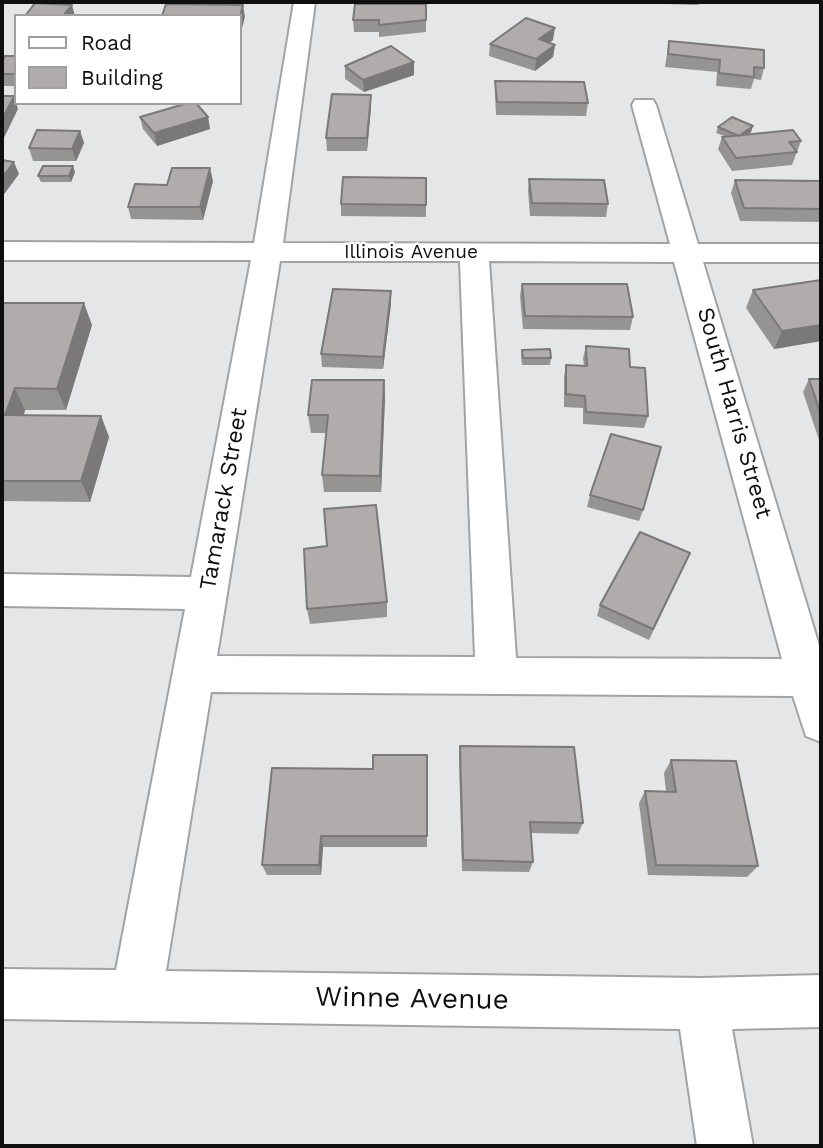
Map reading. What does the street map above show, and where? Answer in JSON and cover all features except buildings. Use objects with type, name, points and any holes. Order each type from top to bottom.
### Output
[{"type":"street","name":"Tamarack Street","points":[[137,994],[267,252],[304,2]]},
{"type":"street","name":"South Harris Street","points":[[644,105],[815,678],[821,722]]},
{"type":"street","name":"Illinois Avenue","points":[[2,251],[821,253]]},
{"type":"street","points":[[474,252],[496,675]]},
{"type":"street","points":[[2,590],[207,593]]},
{"type":"street","points":[[193,674],[815,678]]},
{"type":"street","name":"Winne Avenue","points":[[2,994],[702,1004],[821,1001]]},
{"type":"street","points":[[702,1004],[725,1146]]}]
